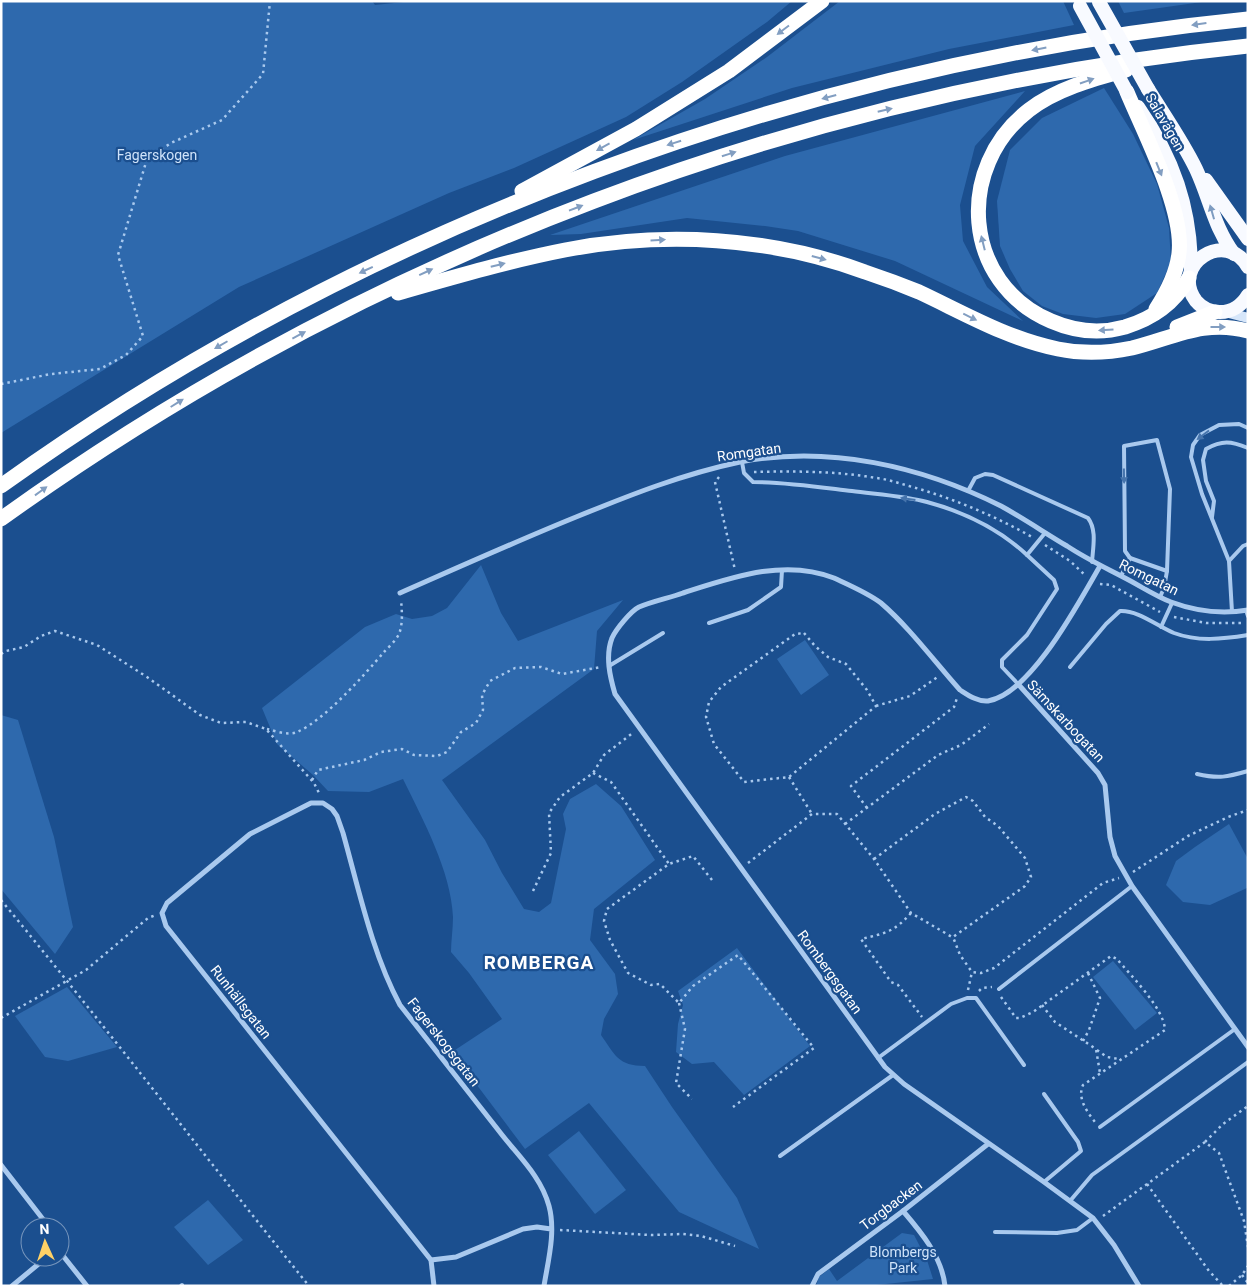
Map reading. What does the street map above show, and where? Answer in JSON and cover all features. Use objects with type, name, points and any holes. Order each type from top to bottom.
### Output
[{"type":"highway","points":[[441,234],[636,129],[729,71],[822,1]]},
{"type":"highway","name":"Salavägen","points":[[1099,2],[1148,89],[1196,168],[1223,240],[1248,268]]},
{"type":"highway","name":"Salavägen","points":[[1079,4],[1127,92],[1150,125],[1163,148],[1175,176],[1188,218],[1191,240],[1190,288],[1193,296],[1206,309],[1220,312]]},
{"type":"highway","points":[[1,486],[86,428],[173,373],[243,332],[340,282],[441,234],[534,194],[641,154],[744,120],[848,92],[956,66],[1065,44],[1195,24],[1248,19]]},
{"type":"highway","points":[[1,520],[105,448],[188,396],[350,307],[546,219],[651,180],[751,147],[854,118],[962,92],[1071,70],[1248,46]]},
{"type":"highway","points":[[1208,50],[1101,76],[1045,99],[1022,116],[1002,137],[992,152],[980,186],[978,219],[986,254],[994,272],[1005,286],[1030,310],[1061,325],[1080,330],[1116,330],[1135,324],[1165,308],[1180,292],[1202,256],[1209,252],[1226,251],[1234,254]]},
{"type":"highway","points":[[1127,92],[1162,175],[1179,230],[1178,261],[1171,282],[1152,315]]},
{"type":"highway","points":[[1196,168],[1215,191],[1248,239]]},
{"type":"highway","points":[[350,307],[460,275],[567,250],[617,243],[671,239],[719,241],[769,247],[817,256],[864,271],[918,292],[1027,341],[1058,349],[1081,352],[1117,351],[1204,327],[1222,326],[1248,331]]},
{"type":"highway","points":[[1155,341],[1185,323],[1240,305],[1248,295]]},
{"type":"main road","points":[[1220,312],[1248,318]]},
{"type":"street","name":"Romgatan","points":[[400,593],[513,543],[643,489],[699,472],[742,462],[797,457],[847,459],[910,470],[968,491],[1002,507],[1092,562],[1172,603],[1205,610],[1247,612]]},
{"type":"street","name":"Romgatan","points":[[1018,684],[1048,651],[1100,566]]},
{"type":"street","name":"Sämskarbogatan","points":[[638,608],[737,576],[782,570],[806,571],[832,578],[880,602],[960,690],[971,697],[985,701],[1000,698],[1018,684],[1098,773],[1105,785],[1110,837],[1115,856],[1132,886],[1248,1046]]},
{"type":"street","name":"Rombergsgatan","points":[[638,608],[619,627],[612,639],[609,654],[610,678],[615,694],[878,1058],[892,1075],[1044,1182],[1094,1220],[1114,1245],[1139,1286]]},
{"type":"street","points":[[162,913],[167,903],[250,834],[311,803],[324,803]]},
{"type":"street","name":"Fagerskogsgatan","points":[[324,803],[337,816],[377,951],[388,983],[400,1005],[510,1146],[540,1180],[550,1209],[551,1229],[550,1251],[544,1286]]},
{"type":"street","name":"Runhällsgatan","points":[[162,913],[166,926],[431,1260]]},
{"type":"street","name":"Torgbacken","points":[[812,1286],[818,1274],[903,1211],[988,1144]]},
{"type":"street","points":[[1,1165],[41,1217]]},
{"type":"street","points":[[903,1211],[920,1231],[938,1261],[944,1286]]},
{"type":"street","points":[[434,1286],[431,1260],[456,1257],[524,1229],[537,1227],[551,1229]]},
{"type":"street","points":[[70,1265],[87,1286]]},
{"type":"street","points":[[12,1286],[35,1267]]},
{"type":"lane","points":[[1232,612],[1230,561],[1202,494],[1192,457],[1193,445],[1200,435],[1219,425],[1239,424],[1248,428]]},
{"type":"lane","points":[[1160,597],[1164,588],[1167,571],[1170,489],[1157,440],[1124,446],[1125,551],[1130,558],[1167,571]]},
{"type":"lane","points":[[1212,519],[1214,501],[1206,481],[1203,460],[1206,449],[1214,444],[1226,441],[1248,448]]},
{"type":"lane","points":[[742,462],[744,473],[753,482],[783,482],[926,501],[955,511],[993,529],[1012,541],[1054,580],[1057,589],[1027,635],[1002,660],[1002,667],[1018,684]]},
{"type":"lane","points":[[968,491],[975,478],[984,474],[993,476],[1088,518],[1094,530],[1092,562]]},
{"type":"lane","points":[[1028,555],[1045,533]]},
{"type":"lane","points":[[1230,561],[1242,546],[1248,544]]},
{"type":"lane","points":[[1121,576],[1130,558]]},
{"type":"lane","points":[[709,623],[748,610],[781,587],[782,570]]},
{"type":"lane","points":[[1161,627],[1172,603]]},
{"type":"lane","points":[[1070,667],[1106,624],[1120,611],[1130,613],[1176,633],[1204,639],[1248,635]]},
{"type":"lane","points":[[610,666],[663,634]]},
{"type":"lane","points":[[1197,774],[1226,778],[1248,771]]},
{"type":"lane","points":[[999,989],[1132,886]]},
{"type":"lane","points":[[878,1058],[951,1004],[967,998],[974,998],[1024,1065]]},
{"type":"lane","points":[[1100,1127],[1235,1029]]},
{"type":"lane","points":[[1070,1201],[1092,1175],[1248,1062]]},
{"type":"lane","points":[[780,1156],[892,1075]]},
{"type":"lane","points":[[1044,1094],[1078,1142],[1081,1151],[1044,1182]]},
{"type":"lane","points":[[995,1232],[1057,1233],[1077,1230],[1094,1220]]},
{"type":"path","points":[[1,384],[51,374],[100,369],[126,355],[143,336],[118,255],[147,160],[170,143],[222,120],[263,74],[270,1]]},
{"type":"path","points":[[737,576],[715,482],[720,477],[744,473],[797,471],[845,473],[878,478],[933,493],[998,519],[1070,561],[1092,580],[1100,584],[1111,585],[1141,603],[1167,615],[1206,623],[1248,622]]},
{"type":"path","points":[[1,654],[24,647],[41,636],[56,631],[97,645],[200,715],[221,723],[246,722],[283,733],[296,733],[314,722],[367,671],[399,635],[402,616],[400,593]]},
{"type":"path","points":[[876,706],[867,690],[846,664],[828,657],[804,633],[794,634],[721,687],[709,702],[706,717],[714,744],[744,782],[789,777],[876,706],[910,696],[944,672]]},
{"type":"path","points":[[312,780],[318,770],[357,762],[381,752],[402,748],[414,755],[437,756],[447,752],[461,732],[476,723],[483,710],[482,695],[490,681],[515,668],[541,667],[562,674],[610,666]]},
{"type":"path","points":[[867,808],[851,786],[954,707],[960,690]]},
{"type":"path","points":[[845,824],[938,755],[961,745],[989,724]]},
{"type":"path","points":[[533,891],[551,853],[549,813],[560,797],[593,773],[604,755],[639,728]]},
{"type":"path","points":[[266,729],[312,780],[324,803]]},
{"type":"path","points":[[593,773],[611,782],[669,864]]},
{"type":"path","points":[[789,777],[812,814]]},
{"type":"path","points":[[874,859],[935,814],[966,797],[973,801],[985,817],[998,826],[1025,858],[1031,876],[1025,886],[953,937]]},
{"type":"path","points":[[972,972],[981,973],[994,968],[1103,884],[1126,876],[1188,836],[1228,817],[1248,810]]},
{"type":"path","points":[[741,868],[812,814],[837,814],[874,859],[911,912],[953,937],[960,955],[972,972],[967,998]]},
{"type":"path","points":[[692,1099],[676,1083],[685,1030],[679,1003],[660,984],[651,986],[628,973],[610,940],[604,921],[607,909],[669,864],[693,856],[712,880]]},
{"type":"path","points":[[1,900],[68,981],[210,1164],[309,1286]]},
{"type":"path","points":[[911,912],[900,925],[888,933],[861,939],[886,976],[891,982],[898,985],[926,1022]]},
{"type":"path","points":[[1,1018],[86,970],[148,918],[162,913]]},
{"type":"path","points":[[679,1003],[693,986],[738,955],[814,1048],[733,1107]]},
{"type":"path","points":[[974,998],[982,988],[990,986],[999,989],[1001,998],[1016,1018],[1020,1018],[1042,1005],[1111,956],[1114,956],[1156,1006],[1163,1017],[1165,1030],[1083,1085],[1080,1091],[1083,1104],[1100,1127]]},
{"type":"path","points":[[1083,1041],[1089,1030],[1100,998],[1088,973]]},
{"type":"path","points":[[1042,1005],[1055,1022],[1107,1057],[1120,1060]]},
{"type":"path","points":[[1096,1049],[1100,1073]]},
{"type":"path","points":[[1094,1220],[1205,1142],[1223,1124],[1248,1106]]},
{"type":"path","points":[[1205,1142],[1218,1153],[1244,1221],[1248,1247]]},
{"type":"path","points":[[1147,1184],[1209,1272],[1222,1286]]},
{"type":"path","points":[[551,1229],[651,1235],[684,1234],[701,1236],[735,1246]]},
{"type":"path","points":[[1229,1286],[1242,1275],[1248,1266]]},
{"type":"path","points":[[1242,1275],[1248,1283]]},
{"type":"green space","name":"Fagerskogen","points":[[1,1],[372,1],[375,5],[413,1],[792,1],[767,22],[682,82],[626,117],[514,168],[449,193],[239,287],[1,433]]},
{"type":"green space","points":[[840,1],[1063,1],[1074,25],[949,49],[792,88],[633,140],[705,99],[767,57]]},
{"type":"green space","points":[[1118,1],[1209,1],[1124,13]]},
{"type":"green space","points":[[1104,88],[1133,134],[1157,184],[1169,228],[1171,262],[1157,293],[1125,314],[1096,318],[1063,314],[1042,306],[1023,291],[1010,269],[1000,246],[997,201],[1010,150],[1042,118]]},
{"type":"green space","points":[[1025,91],[975,146],[960,205],[963,241],[987,287],[1023,321],[895,261],[798,231],[687,218],[581,234],[550,235],[785,156]]},
{"type":"green space","points":[[481,565],[501,613],[518,641],[623,600],[597,631],[594,669],[442,780],[485,840],[524,909],[539,912],[551,903],[566,829],[563,814],[570,799],[596,784],[621,806],[655,860],[594,909],[590,940],[615,974],[618,994],[604,1019],[601,1035],[618,1058],[629,1064],[645,1066],[737,1198],[759,1249],[679,1212],[589,1103],[525,1149],[452,1052],[502,1019],[469,973],[451,952],[453,917],[447,882],[435,846],[403,779],[369,792],[328,791],[313,775],[277,744],[262,708],[365,627],[396,614],[412,619],[432,616],[447,608]]},
{"type":"green space","points":[[805,640],[829,675],[801,695],[777,659]]},
{"type":"green space","points":[[1,715],[18,720],[54,837],[73,927],[55,954],[1,889]]},
{"type":"green space","points":[[1229,824],[1248,859],[1247,888],[1210,905],[1183,902],[1166,885],[1176,861]]},
{"type":"green space","points":[[737,948],[810,1046],[744,1095],[714,1062],[692,1064],[676,1052],[678,1024],[683,1005],[678,991]]},
{"type":"green space","points":[[1113,961],[1157,1013],[1135,1030],[1093,977]]},
{"type":"green space","points":[[67,987],[117,1047],[68,1061],[45,1057],[15,1016]]},
{"type":"green space","points":[[579,1131],[626,1190],[595,1214],[548,1155]]},
{"type":"green space","points":[[208,1200],[243,1240],[208,1265],[174,1227]]},
{"type":"green space","name":"Blombergs Park","points":[[902,1233],[914,1235],[927,1260],[933,1279],[867,1286],[816,1286],[819,1277],[829,1269],[837,1281]]},
{"type":"district","name":"ROMBERGA","points":[[539,962]]}]
